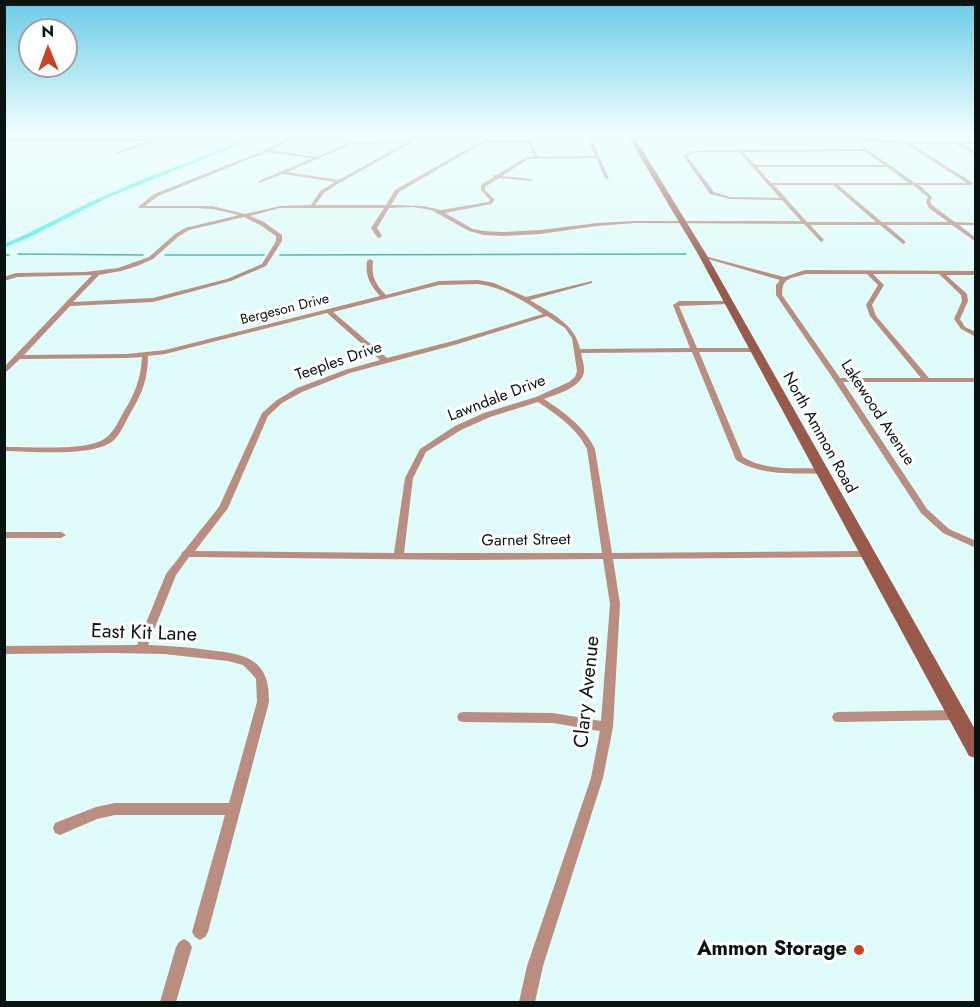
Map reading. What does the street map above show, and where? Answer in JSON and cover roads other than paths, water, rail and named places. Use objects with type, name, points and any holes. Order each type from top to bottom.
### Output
[{"type":"main road","name":"North Ammon Road","points":[[658,180],[729,302],[975,750]]},
{"type":"street","points":[[69,304],[153,300],[248,273],[264,265],[270,259],[279,241],[279,235],[243,214],[213,207],[140,207],[156,195],[194,180]]},
{"type":"street","points":[[261,182],[265,180]]},
{"type":"street","points":[[333,180],[339,181]]},
{"type":"street","points":[[379,236],[374,228],[375,224],[397,191],[416,180]]},
{"type":"street","points":[[441,212],[489,203],[493,200],[483,190],[483,186],[490,180]]},
{"type":"street","points":[[703,180],[712,193],[730,198],[785,199]]},
{"type":"street","points":[[768,180],[820,240]]},
{"type":"street","points":[[907,180],[930,197],[928,202],[938,213],[975,241]]},
{"type":"street","points":[[312,207],[322,192],[339,181]]},
{"type":"street","points":[[772,184],[973,185]]},
{"type":"street","points":[[834,184],[903,242]]},
{"type":"street","points":[[4,279],[16,275],[97,273],[129,266],[150,258],[162,250],[177,233],[187,229],[280,207],[412,206],[432,208],[470,231],[485,233],[534,233],[609,222],[975,224]]},
{"type":"street","points":[[703,256],[784,279],[805,272],[975,273]]},
{"type":"street","points":[[370,261],[368,276],[371,283],[385,297]]},
{"type":"street","points":[[4,372],[97,273]]},
{"type":"street","points":[[868,273],[881,285],[869,305],[873,316],[927,380]]},
{"type":"street","points":[[941,273],[964,294],[965,301],[957,319],[963,328],[975,335]]},
{"type":"street","name":"Lakewood Avenue","points":[[784,279],[779,285],[779,295],[924,511],[946,531],[975,545]]},
{"type":"street","name":"Bergeson Drive","points":[[19,357],[145,355],[165,352],[439,283],[478,282],[503,287],[548,314]]},
{"type":"street","points":[[525,299],[590,282]]},
{"type":"street","points":[[729,302],[679,303],[676,305],[739,458],[744,462],[761,467],[822,471]]},
{"type":"street","points":[[328,311],[386,361]]},
{"type":"street","points":[[548,314],[567,327],[578,351],[755,350]]},
{"type":"street","name":"Teeples Drive","points":[[140,650],[171,574],[223,508],[265,415],[272,407],[307,387],[333,377],[548,314]]},
{"type":"street","name":"Lawndale Drive","points":[[399,555],[409,478],[423,451],[458,428],[488,415],[539,399],[572,384],[581,371],[578,351]]},
{"type":"street","points":[[4,449],[80,448],[94,446],[111,438],[145,381],[145,355]]},
{"type":"street","points":[[838,380],[975,380]]},
{"type":"street","name":"Clary Avenue","points":[[527,1002],[535,966],[597,778],[607,727],[615,626],[615,604],[609,555],[587,439],[579,429],[539,399]]},
{"type":"street","points":[[4,535],[61,535]]},
{"type":"street","name":"Garnet Street","points":[[185,554],[866,554]]},
{"type":"street","name":"East Kit Lane","points":[[4,650],[196,652],[246,661],[264,681],[263,702],[234,809]]},
{"type":"street","points":[[838,717],[956,715]]},
{"type":"street","points":[[462,717],[553,718],[607,727]]},
{"type":"street","points":[[60,828],[96,813],[115,809],[234,809],[200,932]]},
{"type":"street","points":[[168,1002],[184,947]]},
{"type":"waterway","points":[[4,246],[107,196],[147,180]]},
{"type":"waterway","points":[[18,254],[143,255]]},
{"type":"waterway","points":[[280,255],[686,254]]},
{"type":"waterway","points":[[4,255],[9,255]]},
{"type":"waterway","points":[[165,255],[264,255]]},
{"type":"place","name":"Ammon Storage","points":[[859,950]]}]
